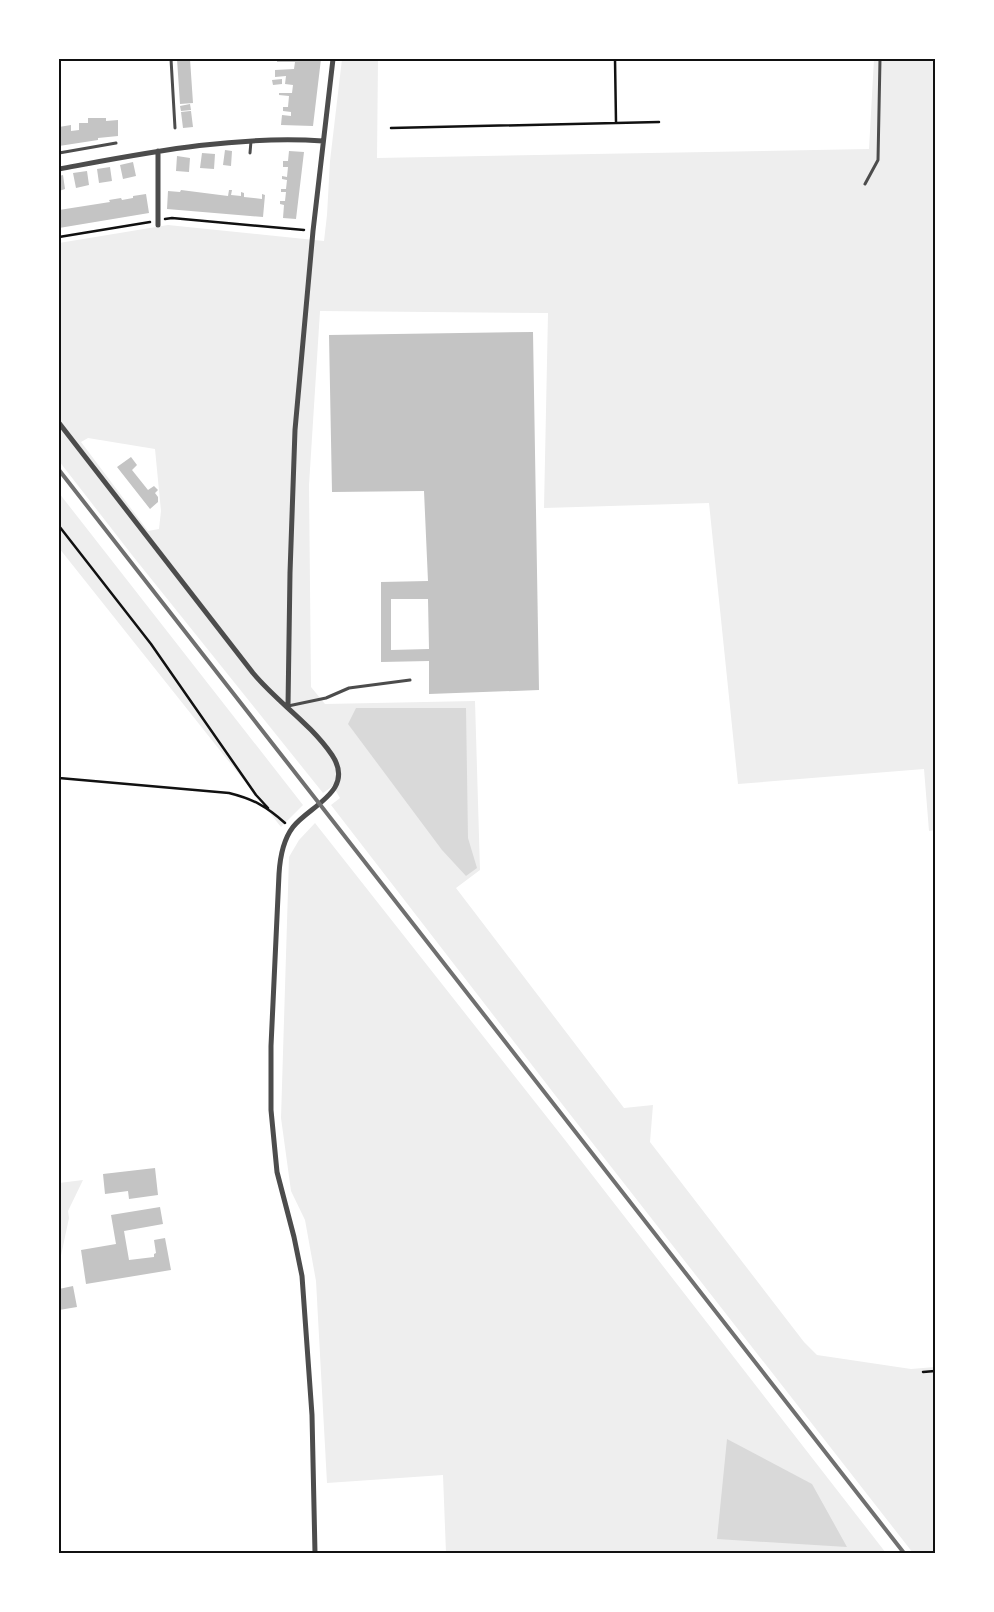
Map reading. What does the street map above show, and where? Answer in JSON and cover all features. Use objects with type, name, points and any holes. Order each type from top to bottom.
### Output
[{"type":"street","points":[[288,706],[295,430],[313,231],[333,59]]},
{"type":"street","points":[[59,169],[158,151],[228,142],[294,139],[323,141]]},
{"type":"street","points":[[158,151],[158,223]]},
{"type":"street","points":[[59,423],[259,680],[288,706],[318,738],[333,756],[337,769],[337,782],[332,793],[292,829],[284,844],[279,874],[271,1046],[271,1110],[277,1172],[294,1236],[302,1276],[312,1415],[315,1553]]},
{"type":"lane","points":[[171,59],[174,128]]},
{"type":"lane","points":[[865,184],[878,160],[880,59]]},
{"type":"lane","points":[[250,153],[251,141]]},
{"type":"lane","points":[[59,153],[116,142]]},
{"type":"lane","points":[[288,706],[326,698],[349,688],[410,680]]},
{"type":"path","points":[[615,59],[616,122]]},
{"type":"path","points":[[391,128],[660,122]]},
{"type":"path","points":[[59,237],[158,223],[172,218],[313,231]]},
{"type":"path","points":[[59,526],[151,644],[256,795],[292,829]]},
{"type":"path","points":[[59,778],[229,793],[250,798],[268,808]]},
{"type":"path","points":[[923,1372],[935,1371]]},
{"type":"shaded area","points":[[342,59],[378,59],[377,158],[869,149],[874,59],[935,59],[935,830],[929,831],[924,769],[738,784],[709,503],[544,508],[548,313],[320,311],[309,485],[311,687],[325,704],[475,701],[480,870],[456,888],[624,1108],[653,1105],[650,1142],[804,1342],[817,1355],[911,1369],[935,1367],[935,1553],[913,1553],[331,805],[340,798],[333,786],[323,793],[59,461],[59,243],[168,225],[324,241],[330,161]],"holes":[[[88,438],[155,449],[161,511],[159,529],[148,531],[81,442]]]},
{"type":"shaded area","points":[[59,493],[303,805],[281,827],[59,548]]},
{"type":"shaded area","points":[[356,708],[466,708],[468,838],[477,868],[466,876],[442,850],[348,724]]},
{"type":"shaded area","points":[[315,823],[565,1140],[886,1553],[446,1553],[443,1475],[327,1483],[316,1281],[305,1220],[291,1191],[281,1118],[289,857],[299,840]]},
{"type":"shaded area","points":[[83,1180],[68,1211],[69,1218],[59,1265],[59,1183]]},
{"type":"shaded area","points":[[727,1439],[812,1484],[847,1547],[717,1539]]},
{"type":"building","points":[[69,59],[106,59],[106,60],[70,61]]},
{"type":"building","points":[[177,59],[190,59],[193,103],[180,104]]},
{"type":"building","points":[[277,59],[321,59],[313,126],[281,125],[282,115],[291,116],[291,112],[283,111],[283,107],[288,107],[289,96],[279,95],[279,93],[292,93],[293,85],[285,84],[286,76],[275,77],[275,70],[294,69],[295,62],[277,62]]},
{"type":"building","points":[[282,79],[282,84],[273,85],[272,80]]},
{"type":"building","points":[[190,104],[191,110],[181,111],[180,106]]},
{"type":"building","points":[[191,111],[193,127],[183,128],[181,112]]},
{"type":"building","points":[[88,118],[106,118],[106,121],[118,120],[118,136],[59,146],[59,127],[71,125],[71,131],[79,130],[79,123],[88,123]]},
{"type":"building","points":[[225,150],[232,151],[231,166],[223,165]]},
{"type":"building","points":[[289,151],[304,152],[296,219],[283,218],[284,205],[280,204],[280,201],[285,201],[286,192],[281,192],[281,189],[286,189],[287,180],[282,179],[282,176],[287,177],[288,167],[283,167],[283,161],[288,161]]},
{"type":"building","points":[[202,153],[215,154],[214,169],[200,168]]},
{"type":"building","points":[[177,156],[190,158],[189,172],[176,171]]},
{"type":"building","points":[[133,162],[136,176],[123,179],[120,165]]},
{"type":"building","points":[[110,167],[112,181],[99,183],[97,169]]},
{"type":"building","points":[[87,171],[89,185],[76,188],[73,173]]},
{"type":"building","points":[[63,175],[65,189],[59,191],[59,176]]},
{"type":"building","points":[[181,190],[228,196],[229,190],[232,190],[231,195],[241,196],[241,192],[244,193],[244,197],[262,199],[262,194],[265,195],[263,217],[167,209],[168,191],[180,192]]},
{"type":"building","points":[[146,194],[149,213],[59,228],[59,210],[110,202],[109,200],[121,198],[122,200],[133,198],[133,196]]},
{"type":"building","points":[[533,332],[539,690],[429,694],[429,661],[381,662],[381,582],[428,581],[424,491],[332,492],[329,335]],"holes":[[[391,599],[428,599],[429,649],[391,650]]]},
{"type":"building","points":[[131,457],[137,465],[132,470],[148,490],[154,486],[158,490],[155,493],[158,497],[158,502],[150,509],[117,467]]},
{"type":"building","points":[[155,1168],[158,1195],[129,1199],[128,1191],[105,1194],[103,1174]]},
{"type":"building","points":[[160,1207],[163,1224],[124,1231],[129,1260],[154,1257],[156,1253],[154,1240],[165,1238],[171,1270],[86,1284],[81,1250],[116,1244],[111,1215]]},
{"type":"building","points":[[73,1286],[77,1307],[59,1310],[59,1289]]},
{"type":"railway","points":[[59,470],[904,1553]]}]
